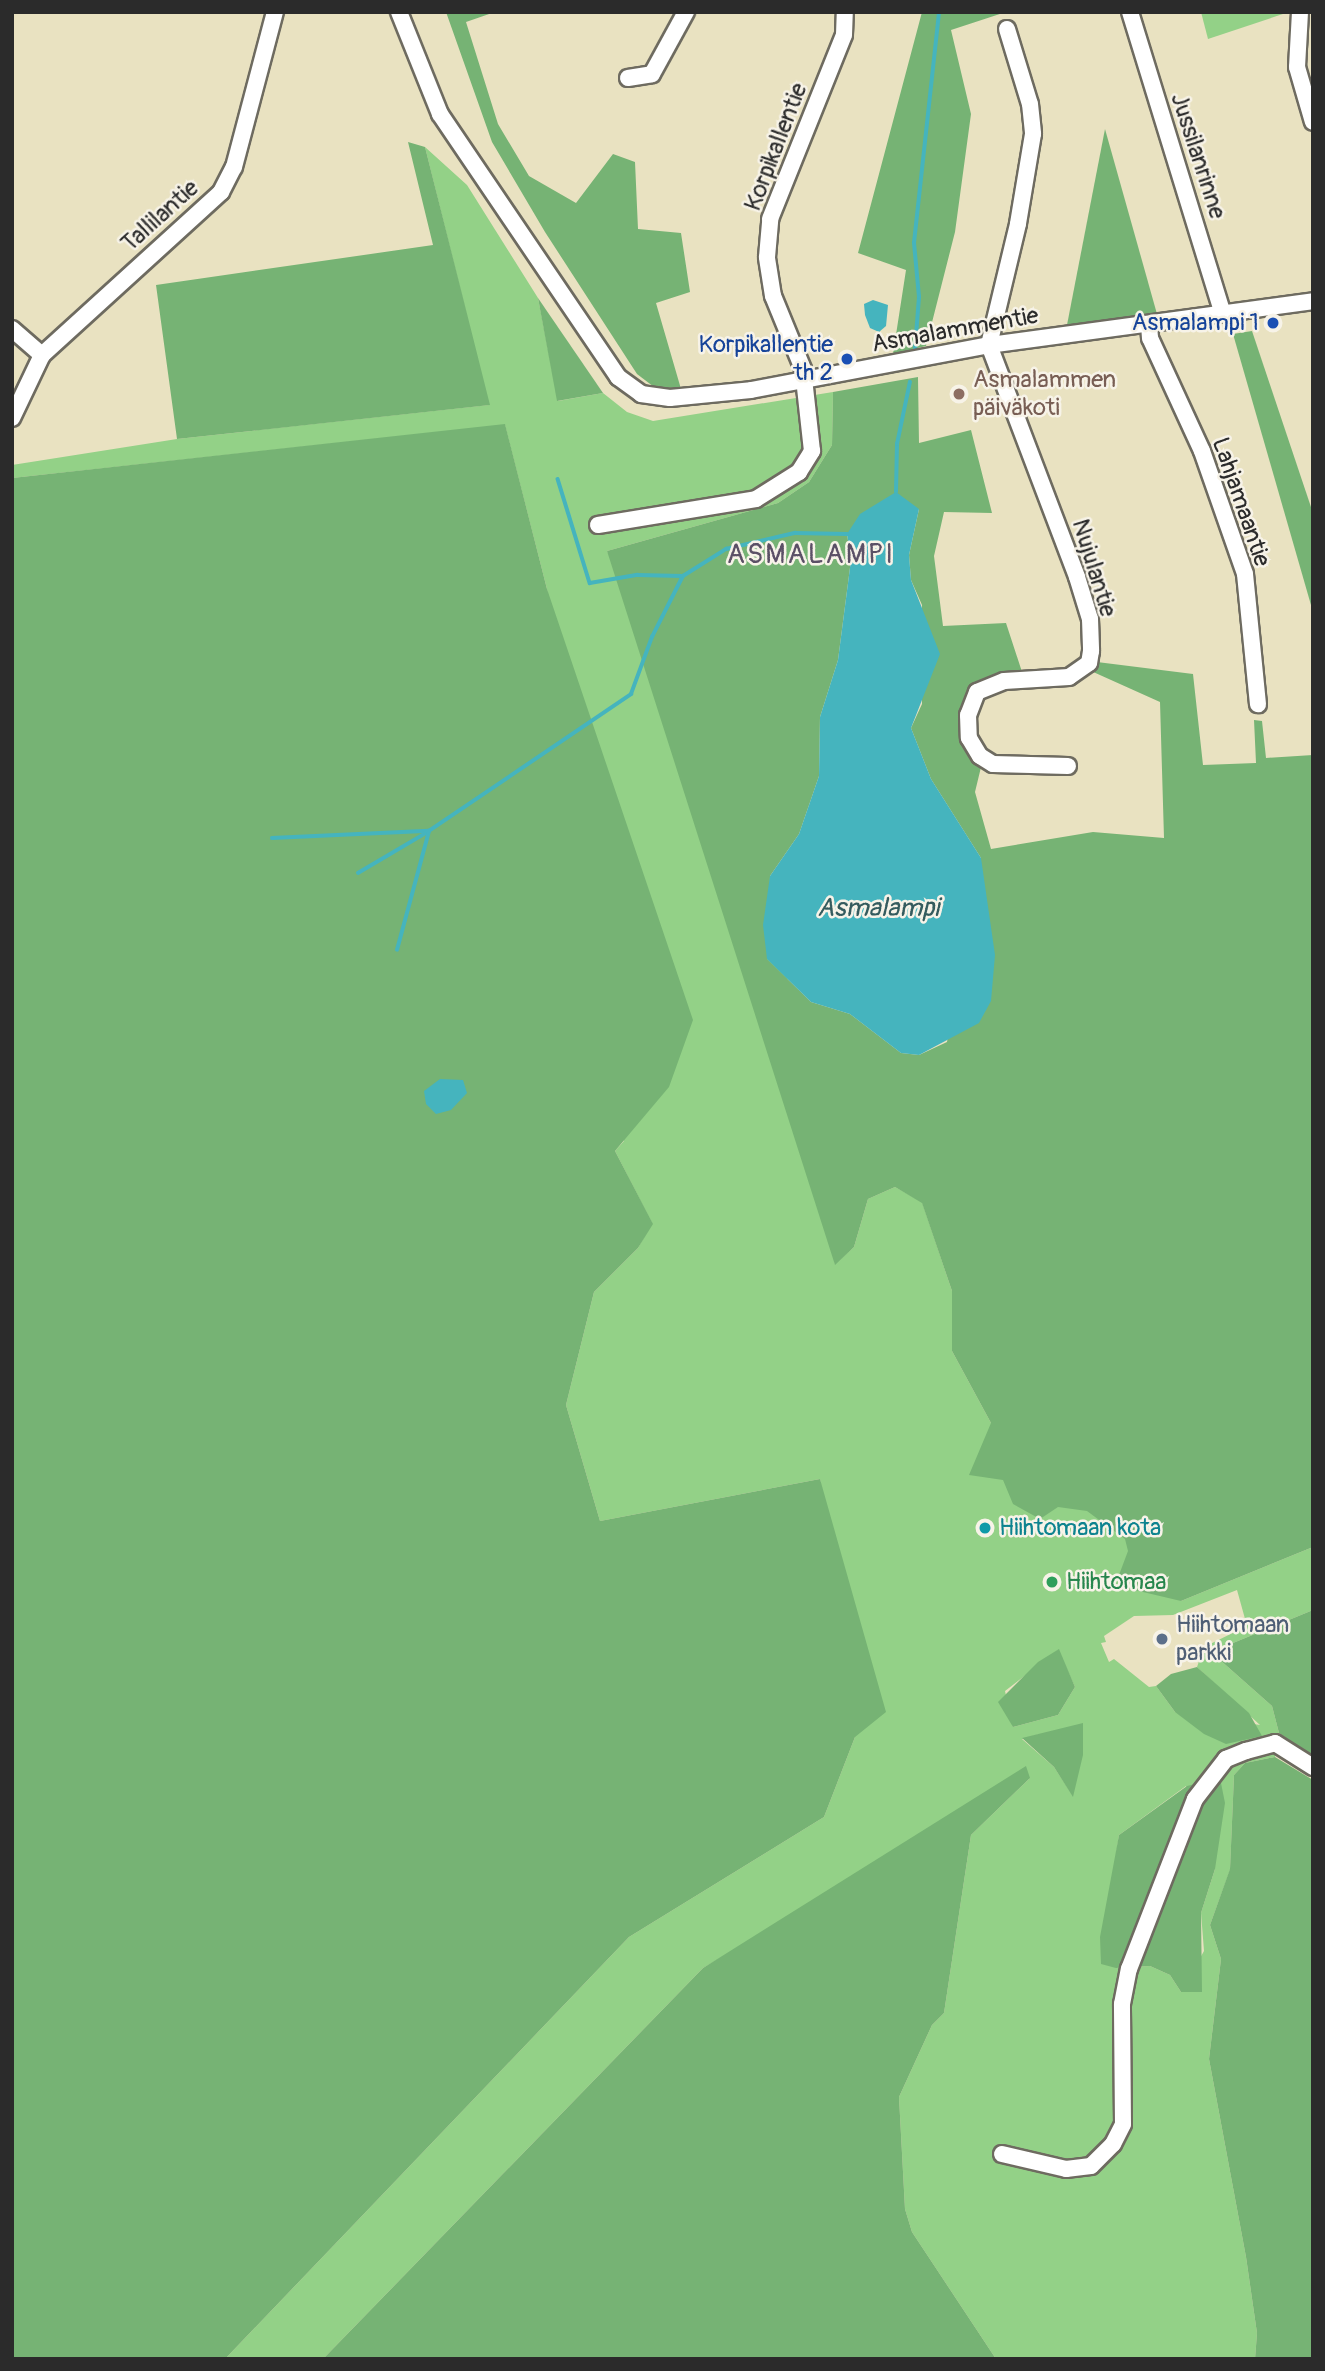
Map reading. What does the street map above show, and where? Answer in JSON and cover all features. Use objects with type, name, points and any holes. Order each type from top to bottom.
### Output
[{"type":"street","name":"Tallilantie","points":[[12,418],[41,355],[221,192],[234,167],[275,12]]},
{"type":"street","name":"Asmalammentie","points":[[399,12],[440,114],[629,386],[641,394],[670,398],[804,379],[989,345],[1313,301]]},
{"type":"street","points":[[628,78],[652,74],[686,12]]},
{"type":"street","name":"Korpikallentie","points":[[790,480],[812,452],[804,379],[773,296],[767,257],[770,219],[844,35],[845,12]]},
{"type":"street","name":"Jussilanrinne","points":[[1129,12],[1223,314]]},
{"type":"street","points":[[1300,12],[1297,67],[1313,122]]},
{"type":"street","points":[[989,345],[1018,224],[1033,134],[1030,104],[1007,29]]},
{"type":"street","name":"Lahjamaantie","points":[[1149,324],[1150,338],[1202,452],[1245,574],[1258,705]]},
{"type":"street","points":[[12,330],[41,355]]},
{"type":"street","name":"Nujulantie","points":[[989,345],[1077,577],[1090,619],[1091,651],[1089,663],[1069,677],[1004,681],[977,692],[968,715],[969,738],[980,756],[993,764],[1068,766]]},
{"type":"street","points":[[598,525],[745,503],[790,480],[781,466]]},
{"type":"street","points":[[1002,2154],[1066,2169],[1091,2166],[1113,2144],[1123,2124],[1122,2004],[1129,1969],[1195,1799],[1226,1759],[1255,1748],[1275,1743],[1313,1767]]},
{"type":"green space","points":[[446,12],[495,12],[466,22],[498,124],[529,176],[576,203],[613,154],[635,162],[638,229],[681,233],[690,292],[656,303],[681,389],[658,390],[637,374],[545,232],[492,142]]},
{"type":"green space","points":[[922,12],[1006,12],[951,30],[971,114],[955,232],[926,346],[893,354],[906,270],[858,253]]},
{"type":"green space","points":[[1201,12],[1289,12],[1208,39]]},
{"type":"green space","points":[[1105,129],[1157,314],[1067,325]]},
{"type":"green space","points":[[408,142],[425,147],[490,405],[177,439],[156,285],[433,245]]},
{"type":"green space","points":[[425,147],[467,185],[538,298],[558,401],[603,393],[627,412],[653,421],[833,392],[832,445],[809,482],[778,503],[607,551],[770,876],[835,1264],[854,1247],[868,1199],[895,1187],[922,1202],[952,1291],[952,1351],[991,1423],[1080,1466],[1181,1601],[1313,1547],[1313,1610],[1211,1652],[1272,1706],[1279,1733],[1275,1757],[1245,1763],[1234,1775],[1230,1870],[1210,1925],[1221,1959],[1209,2059],[1246,2257],[1257,2333],[1255,2359],[996,2359],[912,2232],[905,2209],[899,2097],[932,2025],[944,2013],[971,1835],[1030,1778],[703,1968],[323,2359],[225,2359],[629,1937],[824,1817],[855,1737],[820,1479],[600,1521],[566,1405],[594,1292],[638,1248],[652,1223],[615,1151],[624,1141],[547,589],[505,425],[12,478],[12,465],[177,439],[489,405]],"holes":[[[1237,1590],[1247,1626],[1204,1647],[1197,1667],[1260,1725],[1175,1712],[1156,1686],[1149,1687],[1114,1659],[1109,1662],[1101,1643],[1106,1642],[1104,1636],[1134,1616],[1173,1615]],[[1058,1650],[1075,1687],[1058,1715],[1013,1727],[1005,1691]],[[1040,1734],[1073,1796],[1054,1767],[1022,1739]],[[1186,1786],[1215,1869],[1201,1913],[1204,1951],[1181,1992],[1170,1975],[1150,1966],[1116,1968],[1112,1882],[1119,1835]]]},
{"type":"green space","points":[[538,298],[603,393],[557,401]]},
{"type":"green space","points":[[1252,331],[1313,513],[1313,612],[1233,334]]},
{"type":"green space","points":[[918,377],[919,443],[971,430],[992,513],[944,512],[934,556],[943,626],[1006,623],[1023,675],[975,688],[965,696],[964,740],[982,763],[975,792],[991,849],[1093,832],[1164,838],[1160,702],[1091,671],[1097,662],[1193,674],[1203,765],[1256,763],[1254,720],[1262,721],[1266,758],[1313,755],[1313,1547],[1181,1601],[1126,1588],[1119,1575],[1128,1551],[1125,1539],[1087,1511],[1058,1507],[1040,1519],[1013,1504],[1003,1480],[969,1475],[991,1423],[952,1351],[952,1291],[922,1203],[895,1187],[868,1199],[854,1247],[835,1265],[607,551],[778,503],[809,482],[832,445],[833,392]],"holes":[[[919,509],[909,555],[911,580],[922,605],[922,704],[911,728],[931,779],[981,858],[947,1042],[919,1055],[901,1053],[850,1014],[811,1002],[767,959],[770,876],[799,834],[819,776],[820,717],[838,660],[851,560],[847,534]]]},
{"type":"green space","points":[[505,424],[547,589],[693,1020],[669,1087],[615,1151],[653,1224],[638,1248],[594,1292],[566,1405],[600,1521],[820,1479],[886,1712],[855,1737],[824,1817],[629,1937],[225,2359],[12,2359],[12,478]]},
{"type":"green space","points":[[1313,1610],[1313,1757],[1279,1733],[1272,1706],[1211,1652]]},
{"type":"green space","points":[[1059,1649],[1075,1687],[1058,1715],[1013,1727],[998,1702],[1038,1662]]},
{"type":"green space","points":[[1197,1667],[1249,1713],[1262,1736],[1226,1744],[1204,1734],[1175,1712],[1156,1686],[1171,1674]]},
{"type":"green space","points":[[1083,1723],[1083,1755],[1073,1797],[1054,1767],[1022,1738]]},
{"type":"green space","points":[[1275,1757],[1313,1780],[1313,2359],[1255,2359],[1257,2333],[1246,2257],[1209,2059],[1221,1959],[1210,1925],[1230,1869],[1234,1775],[1245,1763]]},
{"type":"green space","points":[[1026,1766],[1030,1778],[971,1835],[944,2013],[932,2025],[899,2097],[905,2209],[912,2232],[996,2359],[323,2359],[703,1968]]},
{"type":"green space","points":[[1220,1778],[1225,1803],[1215,1869],[1201,1913],[1202,1992],[1181,1992],[1170,1975],[1150,1966],[1116,1968],[1101,1964],[1100,1937],[1119,1835],[1187,1786]]},
{"type":"water","points":[[873,300],[888,305],[886,326],[879,332],[870,328],[865,315],[864,304]]},
{"type":"water","name":"Asmalampi","points":[[896,492],[919,509],[909,555],[911,580],[940,654],[911,728],[931,779],[981,858],[995,955],[991,1001],[979,1023],[919,1055],[901,1053],[850,1014],[811,1002],[767,959],[763,925],[770,876],[799,834],[819,776],[820,717],[838,660],[851,560],[847,534],[860,514]]},
{"type":"water","points":[[440,1079],[463,1080],[467,1093],[451,1110],[436,1114],[426,1104],[424,1091]]},
{"type":"waterway","points":[[915,349],[919,297],[914,243],[939,12]]},
{"type":"waterway","points":[[896,492],[897,444],[910,382]]},
{"type":"waterway","points":[[558,479],[590,583],[637,575],[682,576]]},
{"type":"waterway","points":[[397,950],[429,831],[631,694],[652,637],[683,576],[726,549],[795,533],[847,534]]},
{"type":"waterway","points":[[272,838],[429,831]]},
{"type":"waterway","points":[[358,873],[426,833]]},
{"type":"place","name":"Asmalampi 1","points":[[1273,323]]},
{"type":"place","name":"Korpikallentie th 2","points":[[847,359]]},
{"type":"place","name":"Asmalammen päiväkoti","points":[[959,394]]},
{"type":"place","name":"Hiihtomaan kota","points":[[985,1528]]},
{"type":"place","name":"Hiihtomaa","points":[[1052,1582]]},
{"type":"place","name":"Hiihtomaan parkki","points":[[1162,1639]]},
{"type":"district","name":"ASMALAMPI","points":[[811,555]]}]
